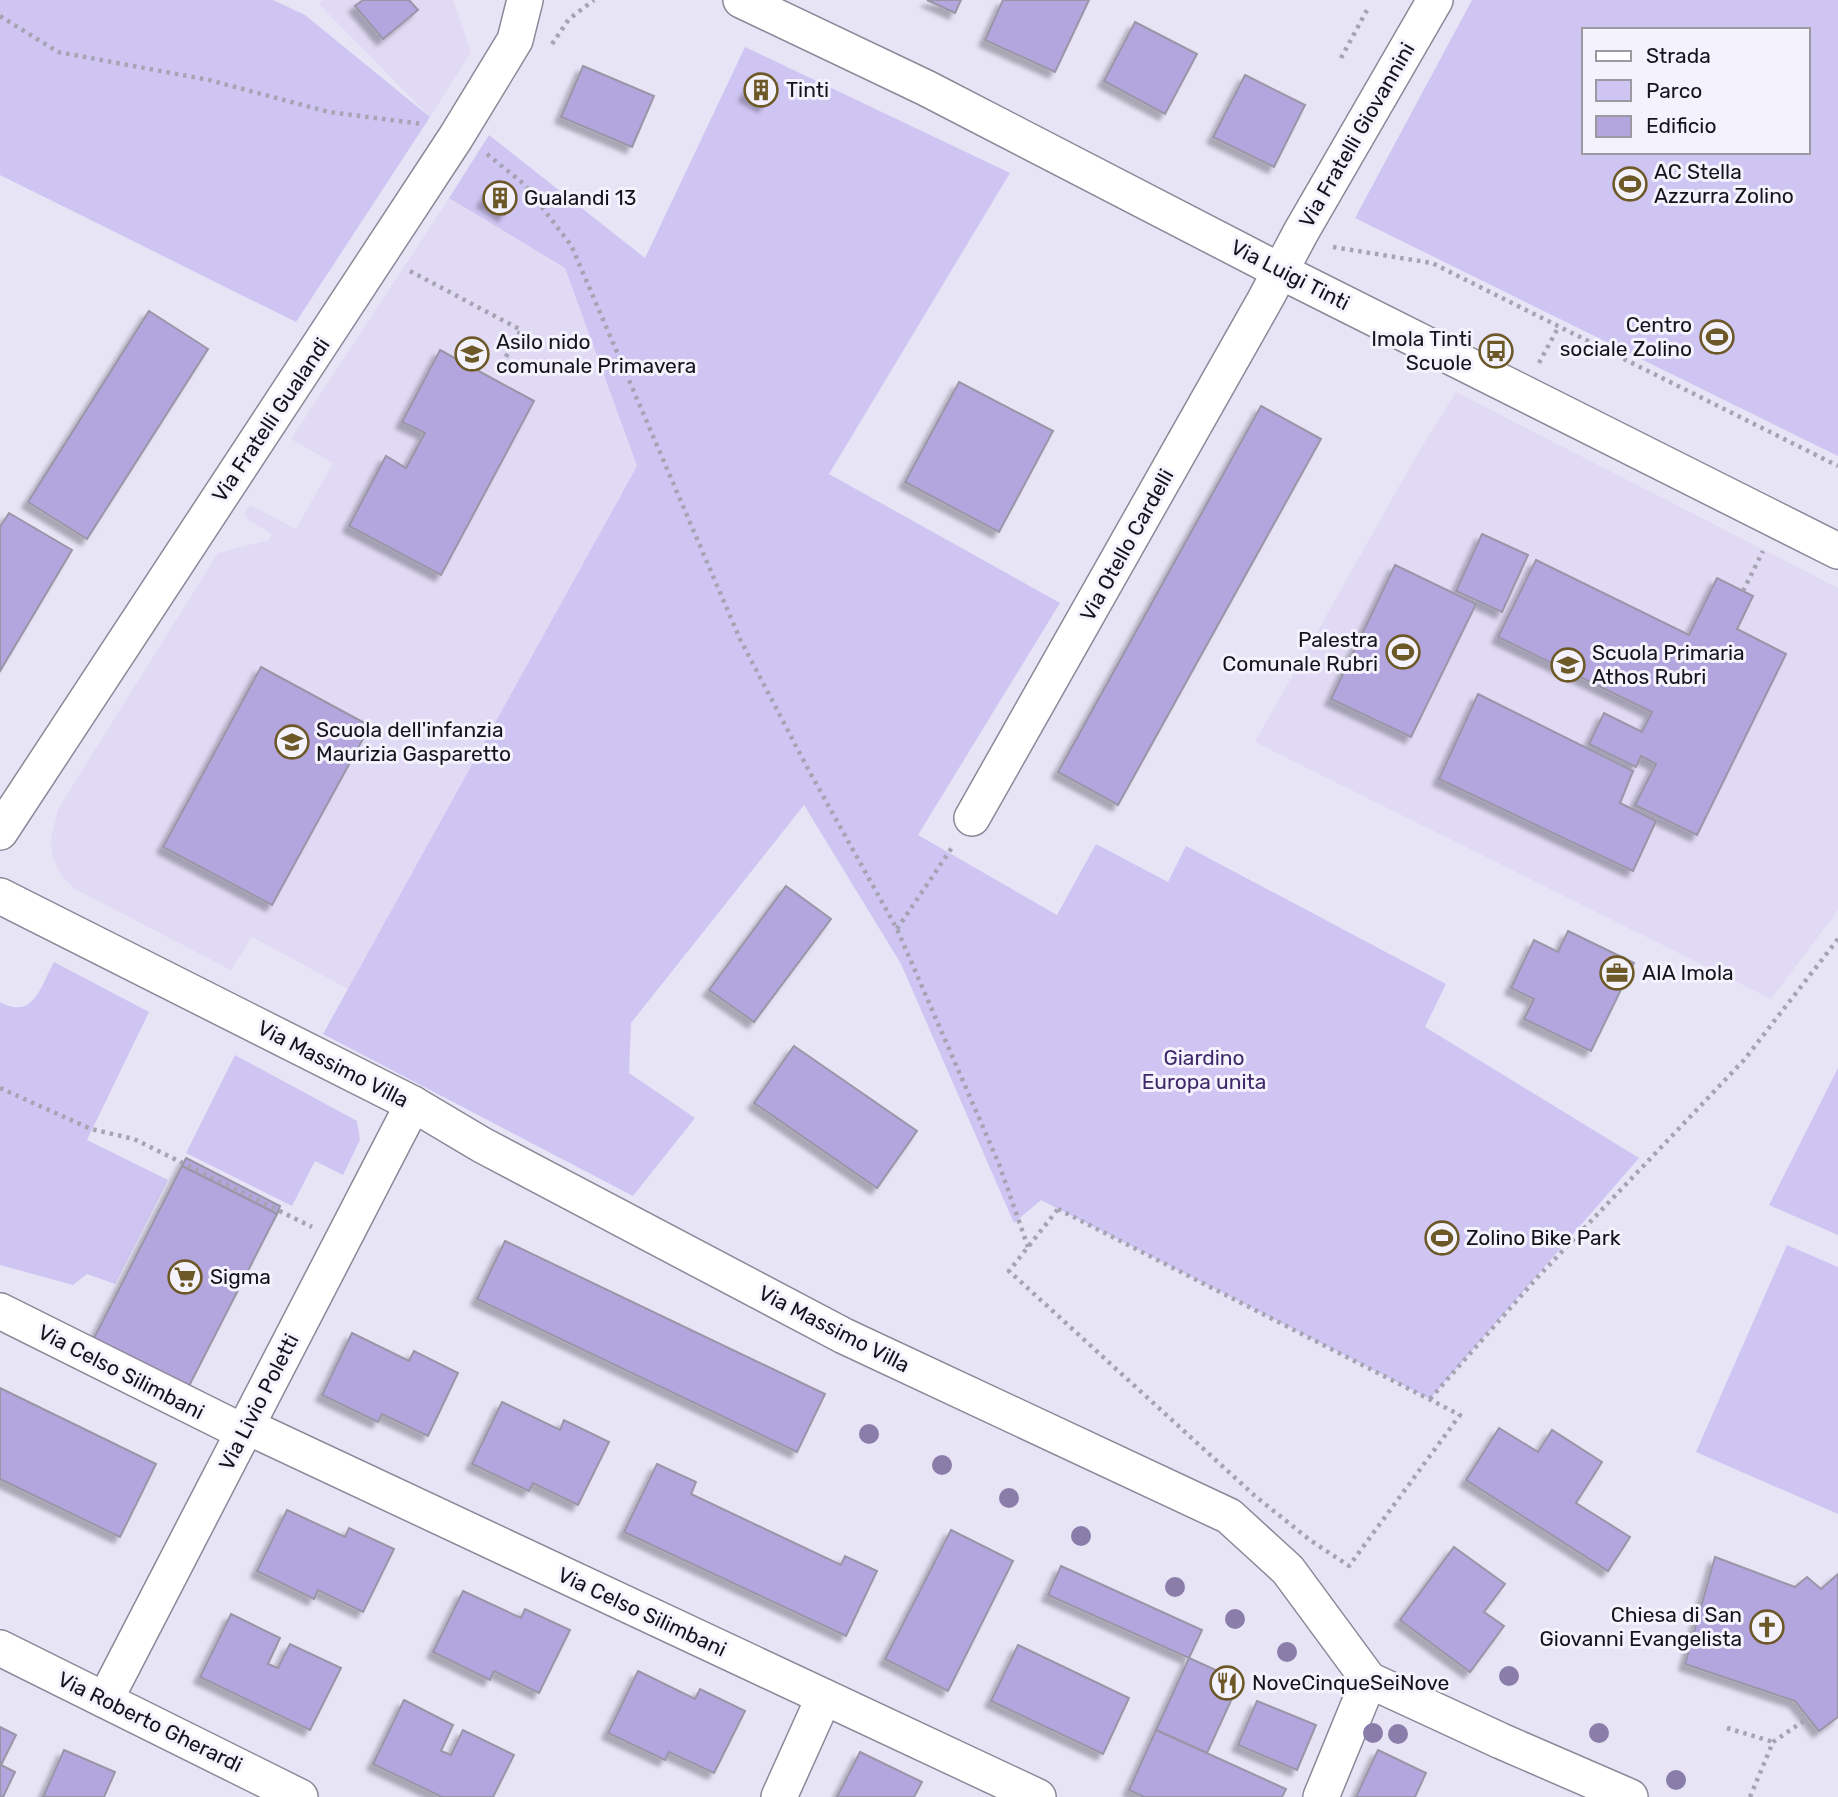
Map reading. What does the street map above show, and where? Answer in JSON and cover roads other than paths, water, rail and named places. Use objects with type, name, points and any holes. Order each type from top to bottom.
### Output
[{"type":"street","name":"Via Fratelli Gualandi","points":[[0,832],[456,137],[515,40],[525,0]]},
{"type":"street","name":"Via Luigi Tinti","points":[[741,0],[926,88],[1280,271],[1838,551]]},
{"type":"street","name":"Via Fratelli Giovannini","points":[[1280,271],[1434,0]]},
{"type":"street","name":"Via Otello Cardelli","points":[[972,818],[1280,271]]},
{"type":"street","name":"Via Massimo Villa","points":[[0,896],[413,1104],[482,1145],[845,1336],[1229,1516],[1287,1570],[1369,1680],[1630,1797]]},
{"type":"street","name":"Via Livio Poletti","points":[[104,1700],[413,1104]]},
{"type":"street","name":"Via Celso Silimbani","points":[[0,1311],[245,1429],[824,1697],[971,1783],[1038,1797]]},
{"type":"street","name":"Via Roberto Gherardi","points":[[0,1648],[300,1797]]},
{"type":"street","points":[[1321,1797],[1369,1680]]},
{"type":"street","points":[[779,1797],[824,1697]]},
{"type":"place","name":"Tinti","points":[[761,90]]},
{"type":"place","name":"AC Stella Azzurra Zolino","points":[[1630,184]]},
{"type":"place","name":"Gualandi 13","points":[[500,198]]},
{"type":"place","name":"Centro sociale Zolino","points":[[1717,337]]},
{"type":"place","name":"Imola Tinti Scuole","points":[[1496,351]]},
{"type":"place","name":"Asilo nido comunale Primavera","points":[[472,354]]},
{"type":"place","name":"Palestra Comunale Rubri","points":[[1403,652]]},
{"type":"place","name":"Scuola Primaria Athos Rubri","points":[[1568,665]]},
{"type":"place","name":"Scuola dell'infanzia Maurizia Gasparetto","points":[[292,742]]},
{"type":"place","name":"AIA Imola","points":[[1617,973]]},
{"type":"place","name":"Zolino Bike Park","points":[[1442,1238]]},
{"type":"place","name":"Sigma","points":[[185,1277]]},
{"type":"place","name":"Chiesa di San Giovanni Evangelista","points":[[1767,1627]]},
{"type":"place","name":"NoveCinqueSeiNove","points":[[1227,1683]]},
{"type":"park label","name":"Giardino Europa unita","points":[[1204,1070]]}]
